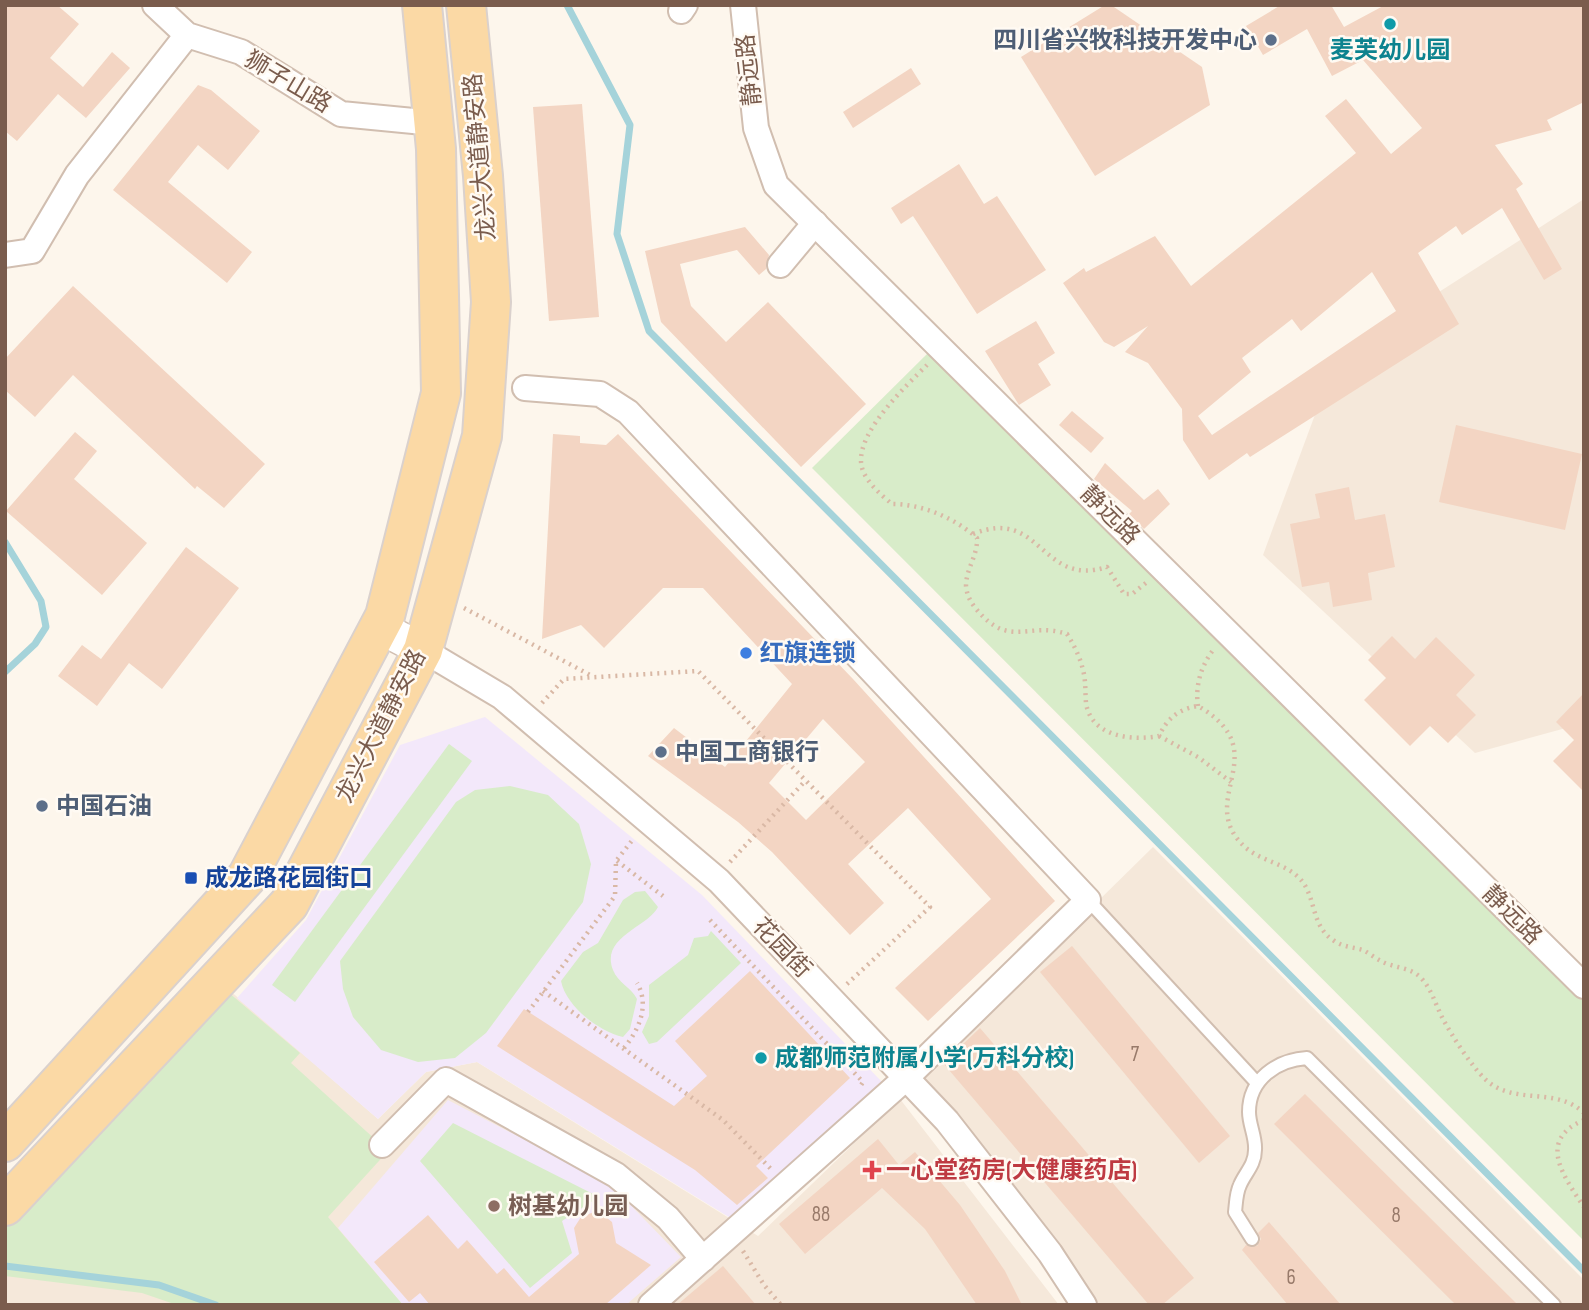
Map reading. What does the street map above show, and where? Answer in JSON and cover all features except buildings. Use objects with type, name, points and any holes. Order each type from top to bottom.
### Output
[{"type":"main road","name":"龙兴大道静安路","points":[[5,1142],[247,877],[385,616],[441,393],[434,122],[422,5]]},
{"type":"main road","name":"龙兴大道静安路","points":[[5,1206],[289,904],[423,650],[482,436],[491,302],[484,176],[466,5]]},
{"type":"street","name":"狮子山路","points":[[155,5],[187,35],[241,52],[341,114],[434,122]]},
{"type":"street","name":"静远路","points":[[743,5],[755,128],[776,185],[1228,633],[1580,976]]},
{"type":"street","points":[[5,255],[32,251],[77,175],[187,35]]},
{"type":"street","points":[[779,265],[815,223]]},
{"type":"street","points":[[525,388],[600,394],[628,412],[1088,900],[906,1078],[651,1305]]},
{"type":"street","points":[[379,627],[423,650]]},
{"type":"street","name":"花园街","points":[[423,650],[502,698],[715,877],[947,1121],[1033,1231],[1084,1305]]},
{"type":"street","points":[[382,1145],[446,1080],[616,1175],[668,1218],[703,1259]]},
{"type":"lane","points":[[1088,900],[1257,1083]]},
{"type":"lane","points":[[1252,1239],[1235,1212],[1239,1186],[1253,1163],[1255,1150],[1249,1114],[1257,1083],[1292,1059],[1307,1058],[1554,1305]]},
{"type":"path","points":[[943,349],[883,413],[864,445],[860,462],[867,478],[892,504],[907,504],[946,516],[977,538],[977,548],[966,587],[969,601],[995,628],[1017,634],[1052,629],[1067,634],[1083,667],[1086,705],[1095,722],[1125,738],[1159,736],[1198,757],[1231,782]]},
{"type":"path","points":[[973,534],[1003,527],[1021,531],[1055,562],[1079,572],[1107,567],[1124,594],[1132,594],[1164,569]]},
{"type":"path","points":[[438,594],[593,677]]},
{"type":"path","points":[[1228,633],[1205,660],[1196,694],[1198,706],[1224,726],[1233,739],[1236,750],[1227,821],[1246,847],[1276,862],[1302,881],[1321,927],[1331,940],[1417,974],[1436,1000],[1451,1032],[1485,1080],[1512,1094],[1563,1101],[1584,1113]]},
{"type":"path","points":[[564,679],[698,671],[930,907],[832,999]]},
{"type":"path","points":[[1159,736],[1165,723],[1179,711],[1198,706]]},
{"type":"path","points":[[715,877],[806,780]]},
{"type":"path","points":[[528,1012],[615,896],[616,861],[648,821]]},
{"type":"path","points":[[616,861],[663,896]]},
{"type":"path","points":[[710,920],[863,1082],[854,1091]]},
{"type":"path","points":[[624,1048],[634,1035],[643,1007],[643,993],[637,983]]},
{"type":"path","points":[[543,991],[723,1120],[786,1186]]},
{"type":"path","points":[[1584,1120],[1565,1129],[1558,1143],[1559,1163],[1584,1207]]},
{"type":"path","points":[[769,1167],[778,1158]]},
{"type":"path","points":[[741,1226],[741,1248],[764,1285],[781,1305]]},
{"type":"shaded area","points":[[1584,199],[1584,723],[1475,753],[1263,555],[1336,358]]},
{"type":"shaded area","points":[[485,717],[702,895],[883,1083],[732,1219],[477,1062],[426,1072],[378,1119],[237,998],[306,920],[400,745]]},
{"type":"shaded area","points":[[1153,847],[1584,1280],[1584,1305],[1094,1305],[917,1079]]},
{"type":"shaded area","points":[[228,989],[378,1119],[426,1072],[477,1062],[758,1236],[900,1099],[1059,1305],[5,1305],[5,1228]]},
{"type":"shaded area","name":"树基幼儿园","points":[[448,1100],[610,1184],[681,1257],[626,1305],[403,1305],[338,1228]]},
{"type":"green space","points":[[928,353],[1584,1002],[1584,1241],[812,468]]},
{"type":"green space","points":[[449,744],[472,761],[295,1002],[272,985]]},
{"type":"green space","points":[[510,786],[548,795],[579,824],[591,864],[583,902],[486,1033],[455,1058],[418,1062],[381,1050],[353,1017],[343,989],[340,961],[456,802],[475,790]]},
{"type":"green space","points":[[645,891],[658,907],[619,941],[613,949],[611,959],[615,974],[637,999],[630,1029],[623,1037],[603,1029],[584,1016],[569,999],[561,981],[583,952],[598,943],[623,900],[635,892]]},
{"type":"green space","points":[[711,931],[741,963],[657,1042],[649,1044],[642,1032],[649,1016],[649,985],[688,955],[694,938],[708,936]]},
{"type":"green space","points":[[228,992],[300,1053],[291,1063],[388,1151],[328,1217],[403,1305],[177,1305],[142,1293],[5,1276],[5,1229]]},
{"type":"green space","points":[[453,1123],[599,1197],[562,1221],[572,1253],[530,1288],[420,1161]]},
{"type":"waterway","points":[[567,5],[630,125],[617,234],[649,331],[1584,1271]]},
{"type":"waterway","points":[[5,542],[41,601],[46,627],[35,644],[5,672]]},
{"type":"waterway","points":[[5,1266],[159,1285],[216,1305]]},
{"type":"place","name":"麦芙幼儿园","points":[[1390,24]]},
{"type":"place","name":"四川省兴牧科技开发中心","points":[[1271,40]]},
{"type":"place","name":"红旗连锁","points":[[746,653]]},
{"type":"place","name":"中国工商银行","points":[[661,752]]},
{"type":"place","name":"中国石油","points":[[42,806]]},
{"type":"place","name":"成龙路花园街口","points":[[191,878]]},
{"type":"place","name":"成都师范附属小学(万科分校)","points":[[761,1058]]},
{"type":"place","name":"一心堂药房(大健康药店)","points":[[872,1170]]},
{"type":"place","name":"树基幼儿园","points":[[494,1206]]}]
